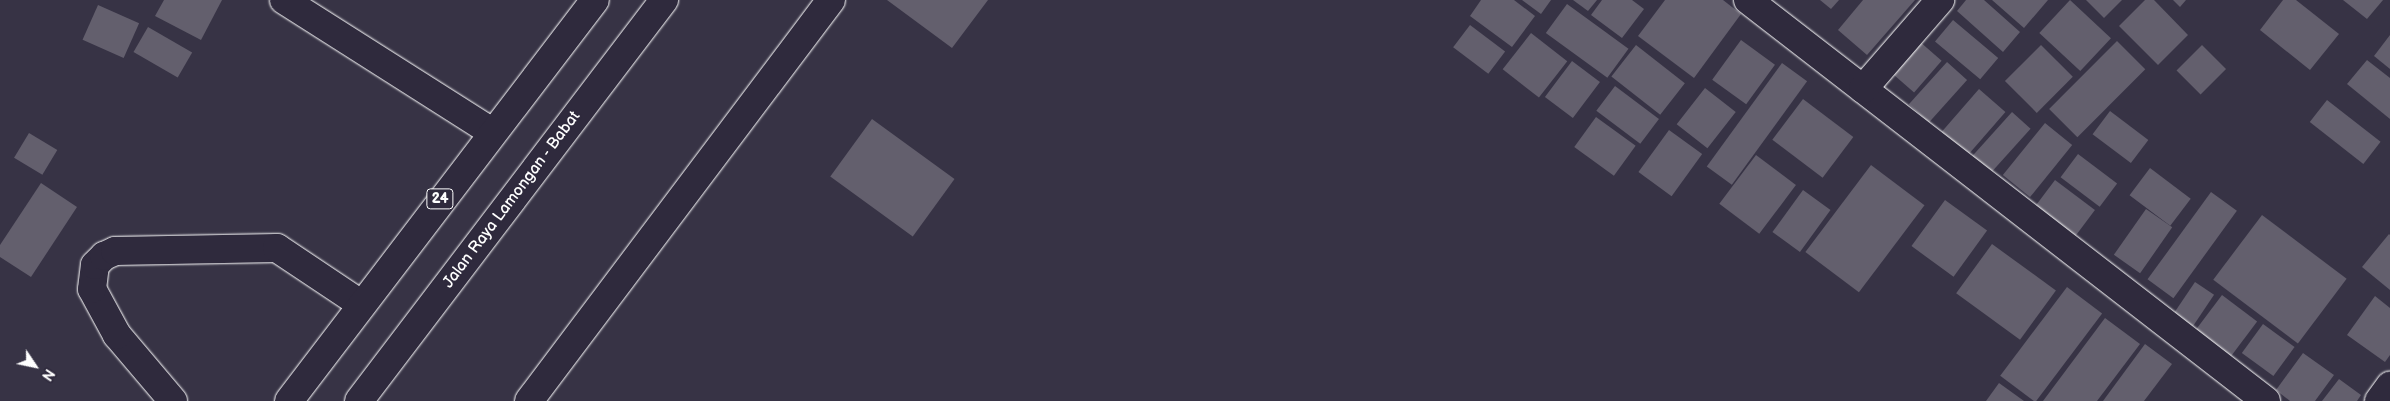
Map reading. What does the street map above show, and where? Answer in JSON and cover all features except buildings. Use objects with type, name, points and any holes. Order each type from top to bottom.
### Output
[{"type":"main road","points":[[284,0],[492,132]]},
{"type":"main road","name":"24","points":[[289,401],[492,132],[595,0]]},
{"type":"main road","name":"Jalan Raya Lamongan - Babat","points":[[359,401],[664,0]]},
{"type":"main road","points":[[529,401],[831,0]]},
{"type":"main road","points":[[1748,0],[2266,401]]},
{"type":"main road","points":[[1863,89],[1940,0]]},
{"type":"main road","points":[[173,401],[117,335],[92,289],[94,265],[104,256],[115,251],[277,248],[361,304]]},
{"type":"main road","points":[[2379,401],[2390,386]]}]
